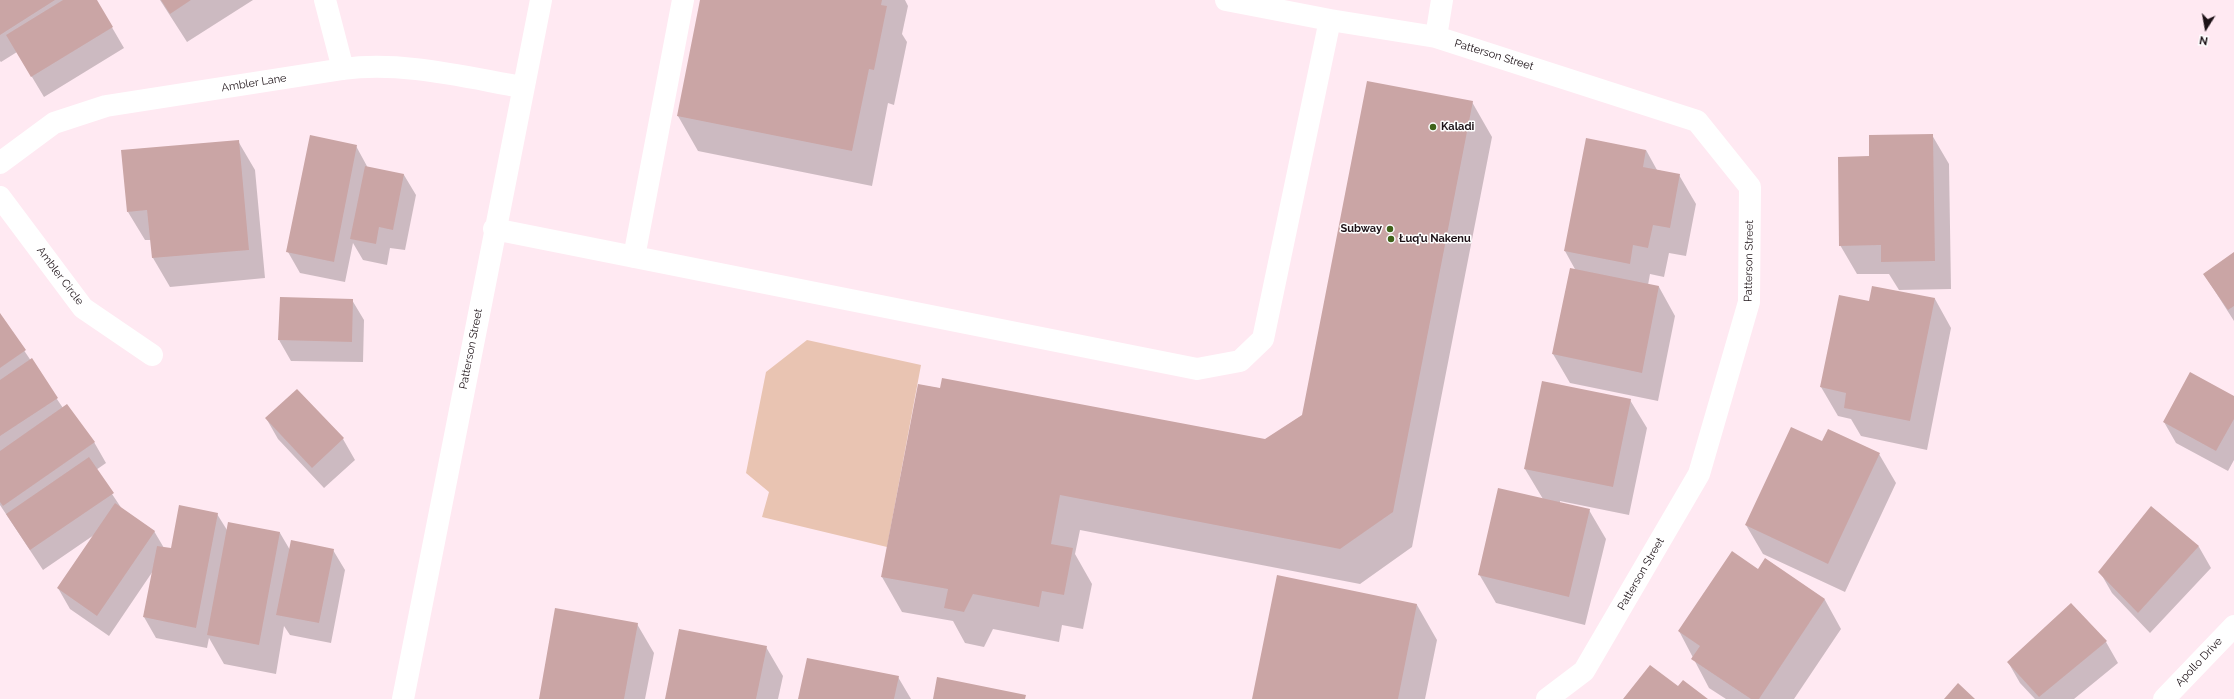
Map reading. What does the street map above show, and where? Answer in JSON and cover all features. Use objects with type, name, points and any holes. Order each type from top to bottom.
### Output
[{"type":"street","points":[[325,0],[343,70]]},
{"type":"street","name":"Patterson Street","points":[[404,699],[494,229],[541,0]]},
{"type":"street","points":[[634,257],[683,0]]},
{"type":"street","name":"Patterson Street","points":[[1226,0],[1330,20],[1436,37],[1697,121],[1750,187],[1749,302],[1699,474],[1584,671],[1547,699]]},
{"type":"street","points":[[1436,37],[1442,0]]},
{"type":"street","points":[[494,229],[1198,369],[1240,361],[1263,339],[1330,20]]},
{"type":"street","name":"Ambler Lane","points":[[0,163],[54,123],[106,106],[368,66],[448,74],[522,87]]},
{"type":"street","name":"Ambler Circle","points":[[0,197],[83,308],[152,355]]},
{"type":"street","name":"Apollo Drive","points":[[2164,699],[2234,626]]},
{"type":"shaded area","points":[[807,340],[921,365],[887,547],[762,517],[769,492],[746,473],[766,372]]},
{"type":"building","points":[[0,0],[55,0],[0,35]]},
{"type":"building","points":[[63,0],[97,0],[113,27],[31,77],[6,35]]},
{"type":"building","points":[[161,0],[191,0],[170,14]]},
{"type":"building","points":[[700,0],[882,0],[881,5],[887,6],[874,70],[869,69],[852,151],[677,116]]},
{"type":"building","name":"Łuq’u Nakenu","points":[[1367,81],[1473,101],[1393,512],[1340,549],[1060,495],[1051,544],[1073,548],[1064,595],[1042,591],[1039,607],[973,594],[964,612],[944,608],[948,589],[881,577],[918,384],[940,388],[942,378],[1265,439],[1302,415]]},
{"type":"building","points":[[1933,134],[1935,261],[1881,262],[1881,245],[1839,246],[1838,157],[1869,156],[1869,135]]},
{"type":"building","points":[[310,135],[357,145],[334,262],[286,252]]},
{"type":"building","points":[[1586,138],[1646,150],[1643,167],[1680,174],[1670,228],[1653,225],[1648,248],[1633,245],[1630,264],[1564,251]]},
{"type":"building","points":[[239,140],[249,250],[152,258],[147,210],[127,212],[121,150]]},
{"type":"building","points":[[365,166],[404,174],[393,230],[379,227],[376,244],[350,239]]},
{"type":"building","points":[[2234,252],[2234,306],[2228,310],[2203,274]]},
{"type":"building","points":[[1570,268],[1659,286],[1642,373],[1552,354]]},
{"type":"building","points":[[1872,286],[1935,298],[1910,421],[1844,408],[1846,393],[1820,387],[1839,295],[1869,301]]},
{"type":"building","points":[[280,297],[353,299],[352,342],[278,340]]},
{"type":"building","points":[[0,313],[26,350],[0,368]]},
{"type":"building","points":[[32,358],[58,398],[0,436],[0,380]]},
{"type":"building","points":[[2190,372],[2234,396],[2234,419],[2216,451],[2163,422]]},
{"type":"building","points":[[1542,381],[1631,399],[1613,487],[1524,469]]},
{"type":"building","points":[[297,389],[344,438],[312,468],[265,418]]},
{"type":"building","points":[[67,404],[95,442],[3,506],[0,502],[0,451]]},
{"type":"building","points":[[1791,427],[1822,441],[1828,429],[1880,453],[1828,564],[1745,525]]},
{"type":"building","points":[[89,457],[114,493],[30,550],[6,514]]},
{"type":"building","points":[[1498,488],[1590,509],[1569,597],[1478,575]]},
{"type":"building","points":[[115,503],[155,531],[97,616],[57,588]]},
{"type":"building","points":[[179,505],[218,513],[196,628],[143,617],[157,546],[171,548]]},
{"type":"building","points":[[2151,506],[2199,546],[2138,613],[2098,572]]},
{"type":"building","points":[[228,522],[280,532],[259,645],[207,635]]},
{"type":"building","points":[[291,540],[334,549],[319,623],[276,615]]},
{"type":"building","points":[[1732,551],[1758,569],[1765,558],[1825,599],[1759,699],[1751,699],[1691,659],[1700,646],[1678,631]]},
{"type":"building","points":[[1277,575],[1417,604],[1398,699],[1252,699]]},
{"type":"building","points":[[2071,603],[2107,641],[2039,697],[2007,662]]},
{"type":"building","points":[[555,608],[638,623],[624,699],[539,699]]},
{"type":"building","points":[[679,629],[767,646],[756,699],[665,699]]},
{"type":"building","points":[[807,658],[899,676],[894,699],[798,699]]},
{"type":"building","points":[[1650,665],[1678,686],[1683,680],[1708,699],[1623,699]]},
{"type":"building","points":[[937,677],[1026,695],[1025,699],[933,699]]},
{"type":"building","points":[[1958,683],[1975,699],[1944,699]]},
{"type":"place","name":"Kaladi","points":[[1433,127]]},
{"type":"place","name":"Subway","points":[[1390,229]]},
{"type":"place","name":"Łuq’u Nakenu","points":[[1391,239]]}]
